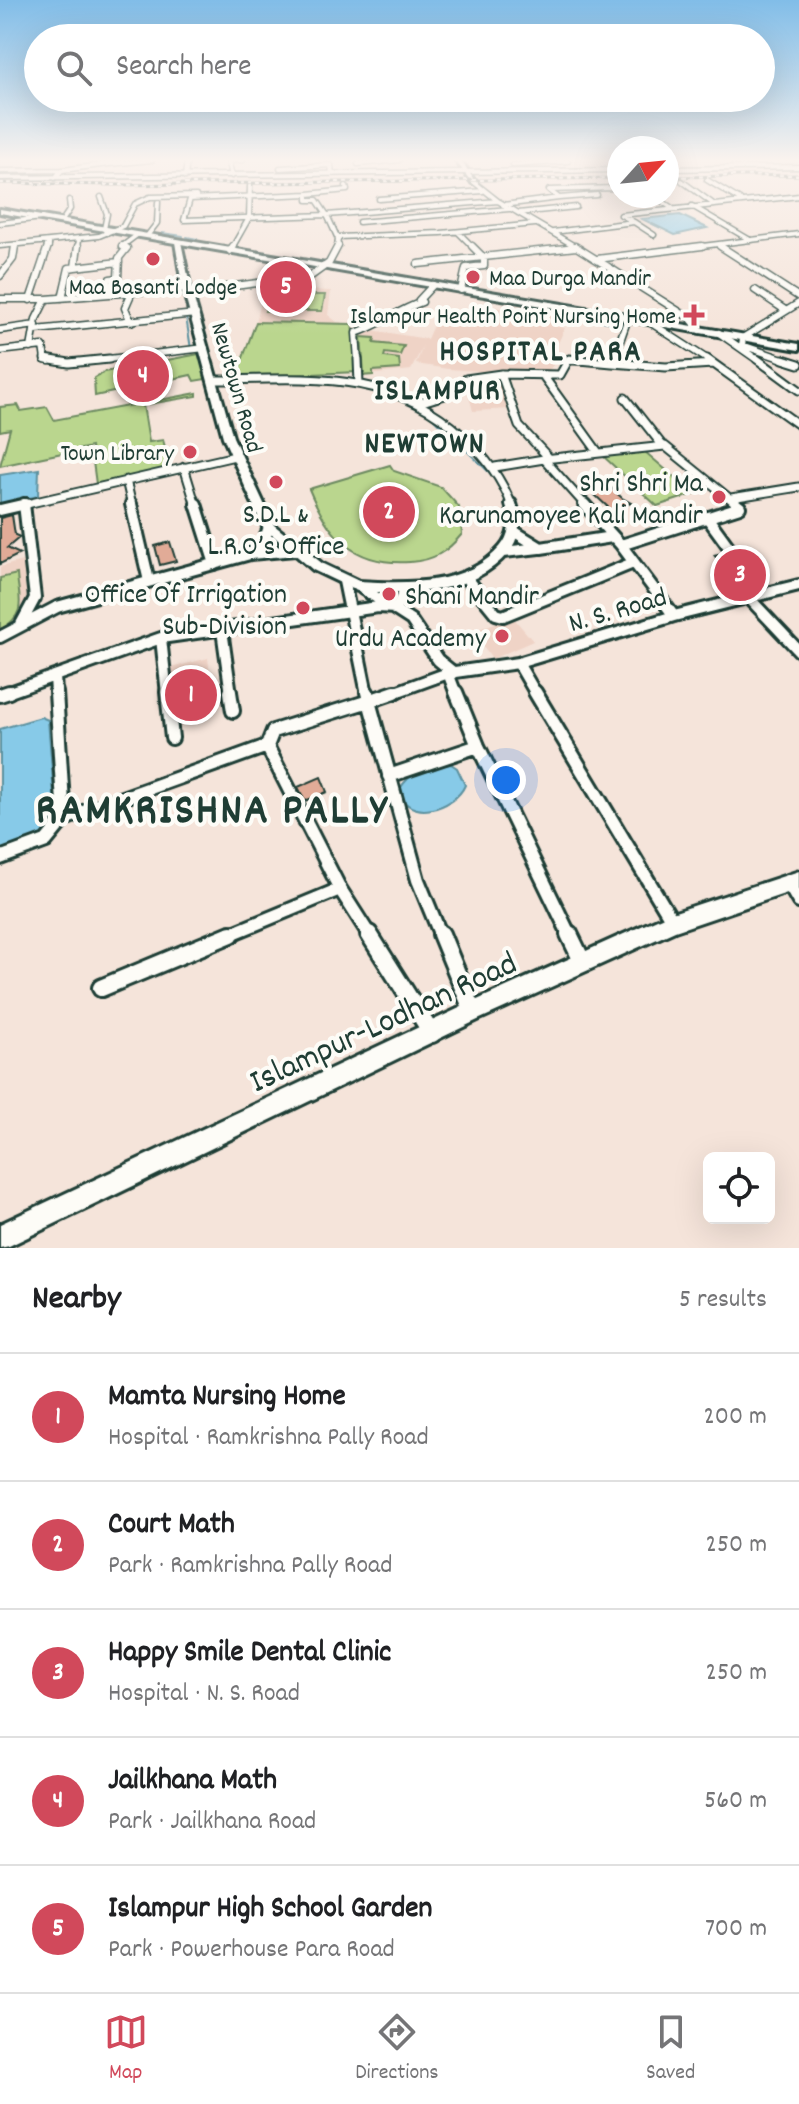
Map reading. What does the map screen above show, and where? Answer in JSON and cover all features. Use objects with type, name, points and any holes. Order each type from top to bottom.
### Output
[{"type":"main road","points":[[44,218],[799,347]]},
{"type":"street","points":[[0,223],[40,218]]},
{"type":"street","points":[[107,218],[109,231]]},
{"type":"street","points":[[0,246],[79,239],[109,231],[130,218]]},
{"type":"street","points":[[110,294],[110,279],[118,278],[119,262],[127,248],[121,247],[157,225],[157,218]]},
{"type":"street","points":[[185,218],[241,218]]},
{"type":"street","points":[[230,251],[249,218]]},
{"type":"street","points":[[0,299],[30,300],[188,290],[311,276],[336,254],[338,237],[328,218]]},
{"type":"street","points":[[359,222],[391,218]]},
{"type":"street","points":[[527,218],[691,319],[700,330]]},
{"type":"street","points":[[627,218],[654,235]]},
{"type":"street","points":[[713,218],[750,240]]},
{"type":"street","points":[[553,232],[634,222]]},
{"type":"street","points":[[338,237],[458,232],[537,224]]},
{"type":"street","points":[[458,232],[484,258],[484,266],[466,268],[461,290]]},
{"type":"street","points":[[597,259],[799,234]]},
{"type":"street","points":[[75,267],[79,239]]},
{"type":"street","points":[[30,300],[50,241]]},
{"type":"street","name":"Newtown Road","points":[[178,242],[188,290],[235,456],[269,527],[295,550],[344,581],[358,586]]},
{"type":"street","points":[[0,276],[13,259],[15,246]]},
{"type":"street","points":[[720,246],[799,300],[744,339]]},
{"type":"street","points":[[418,264],[576,247]]},
{"type":"street","points":[[62,298],[69,268],[119,262]]},
{"type":"street","points":[[359,384],[356,333],[382,324],[396,311],[422,302],[419,300],[433,285]]},
{"type":"street","points":[[755,290],[785,310]]},
{"type":"street","points":[[131,322],[125,308],[132,292]]},
{"type":"street","points":[[31,348],[46,299]]},
{"type":"street","points":[[0,330],[131,322],[196,314]]},
{"type":"street","points":[[612,363],[628,318]]},
{"type":"street","points":[[648,321],[799,425]]},
{"type":"street","points":[[744,339],[799,364]]},
{"type":"street","points":[[744,339],[752,358],[799,390]]},
{"type":"street","points":[[0,351],[43,346],[45,360],[69,363],[205,348]]},
{"type":"street","points":[[419,403],[448,394],[462,380],[501,374],[560,375],[569,359],[666,367],[713,364]]},
{"type":"street","points":[[501,374],[519,426],[621,545],[674,616]]},
{"type":"street","points":[[544,377],[598,452]]},
{"type":"street","points":[[213,380],[359,384],[394,392],[451,422],[495,467],[514,502],[517,520],[515,532],[504,552],[493,563],[443,585],[407,589],[358,586]]},
{"type":"street","points":[[625,398],[662,445]]},
{"type":"street","points":[[495,467],[662,445],[670,448],[740,507],[621,545]]},
{"type":"street","points":[[0,510],[235,456]]},
{"type":"street","points":[[184,467],[215,564]]},
{"type":"street","points":[[126,480],[149,581]]},
{"type":"street","points":[[731,498],[799,487]]},
{"type":"street","points":[[20,626],[35,598],[24,504]]},
{"type":"street","points":[[707,517],[730,542],[732,554],[763,594]]},
{"type":"street","points":[[250,554],[263,544],[269,527]]},
{"type":"street","points":[[515,532],[541,548]]},
{"type":"street","points":[[504,552],[612,537]]},
{"type":"street","points":[[0,637],[57,607],[250,554],[295,550]]},
{"type":"street","points":[[466,577],[496,614],[503,616],[633,563]]},
{"type":"street","points":[[344,581],[369,701],[418,880],[473,1012]]},
{"type":"street","name":"N. S. Road","points":[[267,746],[273,731],[451,673],[518,663],[674,616],[799,585]]},
{"type":"street","points":[[358,586],[411,620],[438,660],[451,673],[478,746],[583,963]]},
{"type":"street","points":[[395,608],[407,589]]},
{"type":"street","points":[[35,598],[57,607]]},
{"type":"street","points":[[749,598],[799,651]]},
{"type":"street","points":[[0,695],[161,638],[395,608]]},
{"type":"street","points":[[222,630],[233,711]]},
{"type":"street","points":[[161,638],[172,738]]},
{"type":"street","points":[[518,663],[673,922]]},
{"type":"street","points":[[0,858],[38,846],[57,835],[64,819],[55,676]]},
{"type":"street","points":[[64,819],[267,746],[340,889],[432,1034]]},
{"type":"street","points":[[389,776],[478,746]]},
{"type":"street","name":"Islampur-Lodhan Road","points":[[0,1237],[473,1012],[673,922],[795,888]]},
{"type":"street","points":[[101,988],[340,889]]},
{"type":"shaded area","points":[[316,277],[311,290],[331,291],[328,315],[337,322],[352,324],[358,372],[314,373],[313,376],[256,322],[266,283]]},
{"type":"shaded area","points":[[486,306],[560,317],[554,326],[565,328],[551,358],[553,365],[547,373],[448,369],[416,364],[423,346],[411,370],[360,376],[358,334],[371,330],[427,339],[436,319],[476,325]]},
{"type":"shaded area","points":[[499,378],[511,409],[473,411],[465,381]]},
{"type":"shaded area","points":[[26,560],[30,598],[20,618],[0,633],[0,567]]},
{"type":"shaded area","name":"Urdu Academy","points":[[512,616],[533,641],[492,659],[472,632]]},
{"type":"shaded area","points":[[208,658],[210,674],[207,676],[213,704],[197,708],[198,716],[176,722],[167,669]]},
{"type":"green space","points":[[270,295],[325,295],[322,311],[265,311]]},
{"type":"green space","points":[[256,322],[352,324],[358,372],[236,377]]},
{"type":"green space","points":[[361,337],[375,338],[374,343],[404,346],[400,355],[385,353],[384,357],[399,359],[400,369],[373,371],[373,375],[360,376],[364,372]]},
{"type":"green space","points":[[199,354],[206,379],[194,381],[191,375],[95,396],[94,378],[104,372]]},
{"type":"green space","points":[[197,393],[197,396],[143,405],[149,442],[163,440],[171,468],[96,484],[91,447],[0,466],[10,429],[0,431],[0,407],[18,405],[21,411],[47,407],[54,420]]},
{"type":"green space","points":[[644,451],[694,494],[657,506],[603,456]]},
{"type":"green space","points":[[390,465],[394,471],[441,487],[459,507],[462,534],[439,554],[426,560],[390,562],[359,553],[335,534],[309,489]]},
{"type":"green space","points":[[17,574],[20,605],[15,618],[0,630],[0,578]]},
{"type":"water","points":[[687,218],[707,228],[675,235],[642,219]]},
{"type":"water","points":[[39,469],[38,496],[0,505],[0,475]]},
{"type":"water","points":[[41,717],[48,720],[56,820],[41,842],[0,854],[0,729]]},
{"type":"water","points":[[451,764],[457,768],[465,785],[451,801],[420,810],[403,801],[399,790],[415,773]]},
{"type":"building","points":[[598,476],[631,503],[611,510],[581,482]]},
{"type":"building","points":[[12,515],[15,535],[20,537],[7,548],[20,554],[0,564],[0,518]]},
{"type":"building","points":[[170,542],[176,561],[160,565],[155,546]]},
{"type":"building","points":[[723,553],[750,589],[743,591],[714,555]]},
{"type":"building","points":[[321,777],[327,792],[305,801],[298,787]]},
{"type":"waterway","points":[[162,233],[183,236]]},
{"type":"waterway","points":[[187,237],[197,239]]},
{"type":"waterway","points":[[186,317],[191,349]]},
{"type":"waterway","points":[[603,321],[624,325]]},
{"type":"waterway","points":[[429,414],[493,476]]},
{"type":"place","name":"Maa Basanti Lodge","points":[[153,259]]},
{"type":"place","name":"Maa Durga Mandir","points":[[473,277]]},
{"type":"place","name":"Islampur High School Garden","points":[[286,287]]},
{"type":"place","name":"Islampur Health Point Nursing Home","points":[[694,315]]},
{"type":"place","name":"Jailkhana Math","points":[[143,376]]},
{"type":"place","name":"Town Library","points":[[190,452]]},
{"type":"place","name":"S.D.L & L.R.O’s Office","points":[[276,482]]},
{"type":"place","name":"Shri Shri Ma Karunamoyee Kali Mandir","points":[[719,497]]},
{"type":"place","name":"Court Math","points":[[389,512]]},
{"type":"place","name":"Happy Smile Dental Clinic","points":[[740,575]]},
{"type":"place","name":"Shani Mandir","points":[[389,594]]},
{"type":"place","name":"Office Of Irrigation Sub-Division","points":[[303,608]]},
{"type":"place","name":"Urdu Academy","points":[[502,636]]},
{"type":"place","name":"Mamta Nursing Home","points":[[191,695]]},
{"type":"district","name":"HOSPITAL PARA","points":[[541,350]]},
{"type":"district","name":"ISLAMPUR","points":[[438,389]]},
{"type":"district","name":"NEWTOWN","points":[[425,442]]},
{"type":"district","name":"RAMKRISHNA PALLY","points":[[212,807]]}]
